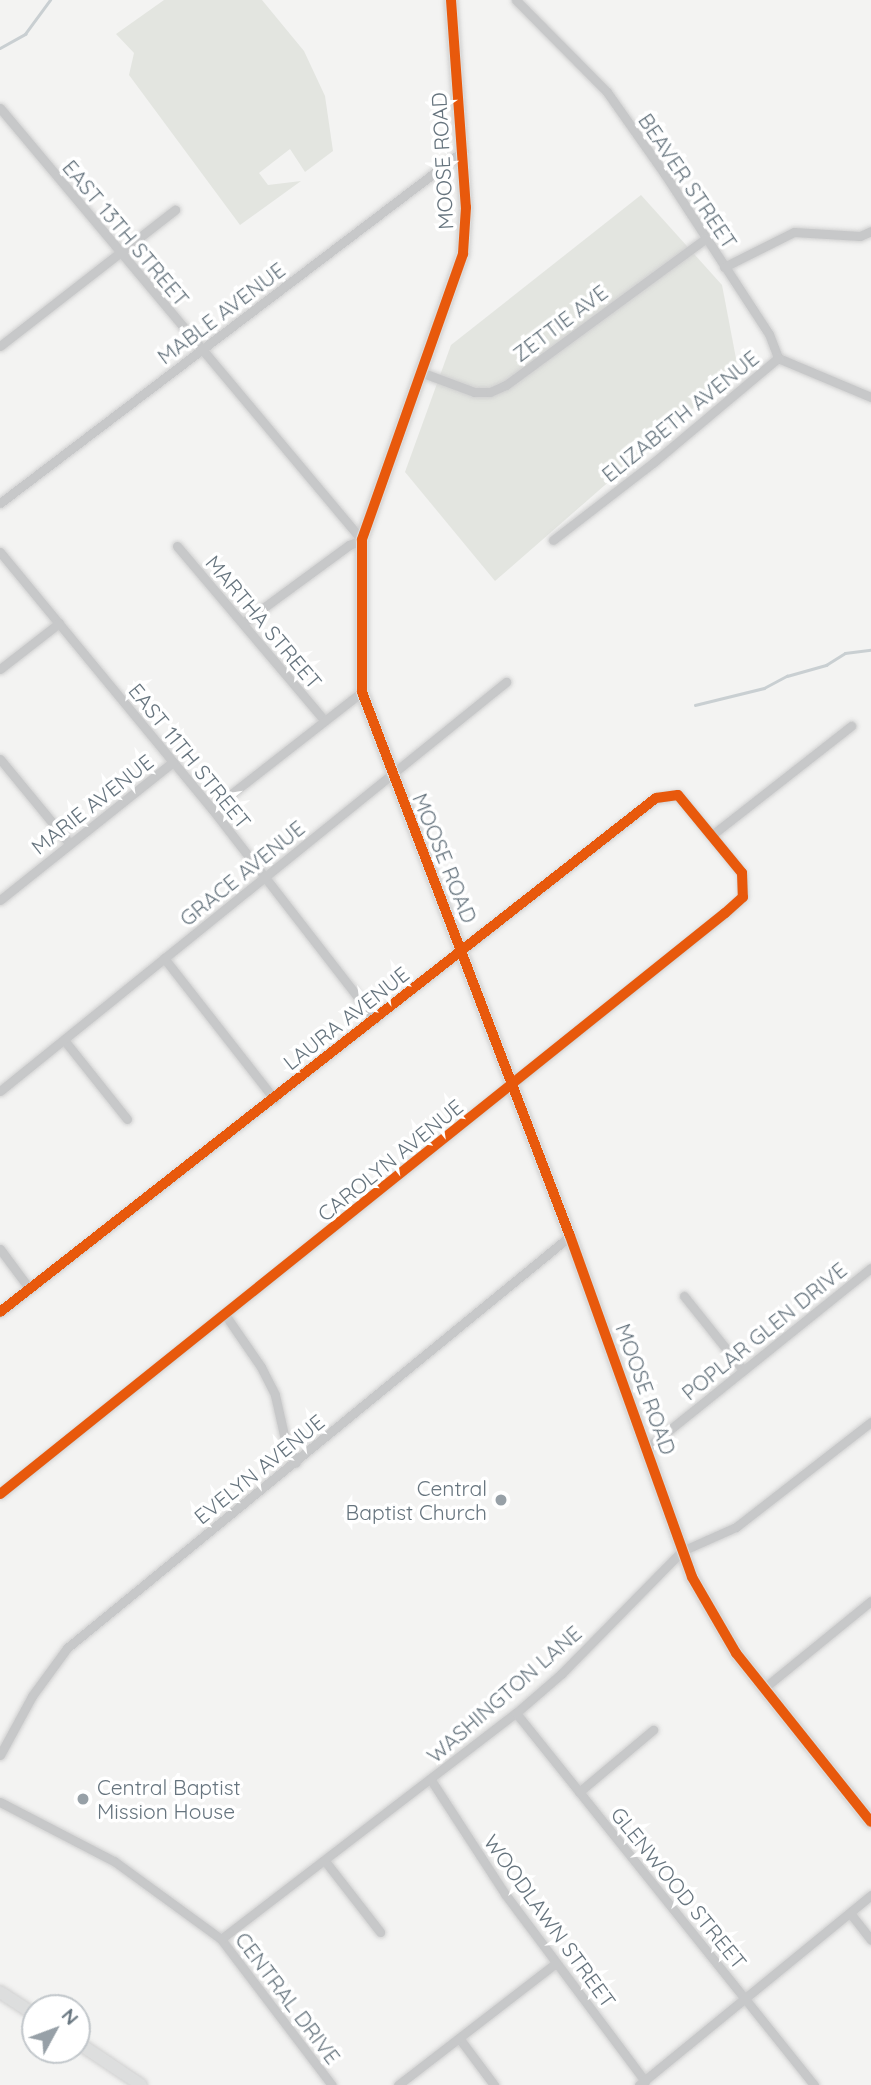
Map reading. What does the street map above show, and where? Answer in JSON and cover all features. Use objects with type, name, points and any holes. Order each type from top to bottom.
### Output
[{"type":"street","name":"MOOSE ROAD","points":[[451,0],[466,207],[463,254],[362,540],[362,692],[570,1236],[682,1551],[712,1615],[763,1689],[871,1822]]},
{"type":"street","name":"BEAVER STREET","points":[[516,0],[607,92],[724,267],[794,232],[860,236],[871,232]]},
{"type":"street","name":"EAST 13TH STREET","points":[[0,108],[200,350],[362,540]]},
{"type":"street","name":"MABLE AVENUE","points":[[0,503],[463,151]]},
{"type":"street","points":[[0,346],[175,210]]},
{"type":"street","name":"ZETTIE AVE","points":[[423,373],[474,392],[490,391],[506,385],[706,238]]},
{"type":"street","name":"ELIZABETH AVENUE","points":[[553,540],[654,462],[778,358],[769,334],[724,267]]},
{"type":"street","points":[[778,358],[871,397]]},
{"type":"street","points":[[243,623],[349,545],[362,540]]},
{"type":"street","name":"MARTHA STREET","points":[[177,546],[324,720]]},
{"type":"street","name":"EAST 11TH STREET","points":[[0,552],[212,809],[375,1019]]},
{"type":"street","points":[[0,669],[59,623]]},
{"type":"street","name":"GRACE AVENUE","points":[[0,1091],[506,682]]},
{"type":"street","points":[[212,809],[362,692]]},
{"type":"street","points":[[712,835],[851,726]]},
{"type":"street","points":[[0,759],[69,843]]},
{"type":"street","name":"MARIE AVENUE","points":[[0,900],[173,762]]},
{"type":"street","name":"LAURA AVENUE","points":[[0,1312],[656,798],[678,795],[712,835]]},
{"type":"street","name":"CAROLYN AVENUE","points":[[0,1494],[513,1086],[743,897],[742,873],[712,835]]},
{"type":"street","points":[[164,958],[274,1099]]},
{"type":"street","points":[[64,1040],[127,1119]]},
{"type":"street","name":"EVELYN AVENUE","points":[[0,1755],[32,1696],[67,1648],[570,1236]]},
{"type":"street","points":[[0,1249],[29,1288]]},
{"type":"street","name":"POPLAR GLEN DRIVE","points":[[647,1448],[871,1268]]},
{"type":"street","points":[[684,1296],[743,1370]]},
{"type":"street","points":[[226,1316],[261,1367],[275,1395],[286,1444],[296,1463]]},
{"type":"street","name":"WASHINGTON LANE","points":[[221,1939],[516,1713],[561,1674],[682,1551],[736,1527],[871,1422]]},
{"type":"street","points":[[763,1689],[871,1601]]},
{"type":"street","name":"GLENWOOD STREET","points":[[516,1713],[814,2085]]},
{"type":"street","points":[[579,1792],[653,1730]]},
{"type":"street","name":"WOODLAWN STREET","points":[[431,1780],[505,1894],[642,2083]]},
{"type":"street","name":"CENTRAL DRIVE","points":[[0,1802],[114,1861],[221,1939],[332,2085]]},
{"type":"street","points":[[326,1861],[380,1932]]},
{"type":"street","points":[[642,2083],[871,1895]]},
{"type":"street","points":[[850,1913],[871,1940]]},
{"type":"street","points":[[398,2085],[556,1964]]},
{"type":"street","points":[[0,1992],[21,2006]]},
{"type":"street","points":[[459,2038],[494,2085]]},
{"type":"street","points":[[91,2051],[141,2085]]},
{"type":"shaded area","points":[[164,0],[262,0],[304,51],[325,96],[333,151],[305,172],[290,149],[259,173],[268,185],[301,181],[240,225],[129,75],[134,53],[116,34]]},
{"type":"shaded area","points":[[641,195],[722,285],[738,369],[495,581],[405,472],[451,345]]},
{"type":"waterway","points":[[0,48],[25,34],[50,0]]},
{"type":"waterway","points":[[695,705],[764,688],[787,676],[826,665],[845,653],[871,650]]},
{"type":"cycle path","points":[[451,0],[466,207],[463,254],[362,540],[362,692],[570,1236],[692,1577],[736,1653],[871,1822]]},
{"type":"cycle path","points":[[0,1312],[656,798],[678,795],[742,873],[743,897],[725,913],[0,1494]]},
{"type":"place","name":"Central Baptist Church","points":[[501,1500]]},
{"type":"place","name":"Central Baptist Mission House","points":[[83,1799]]}]
